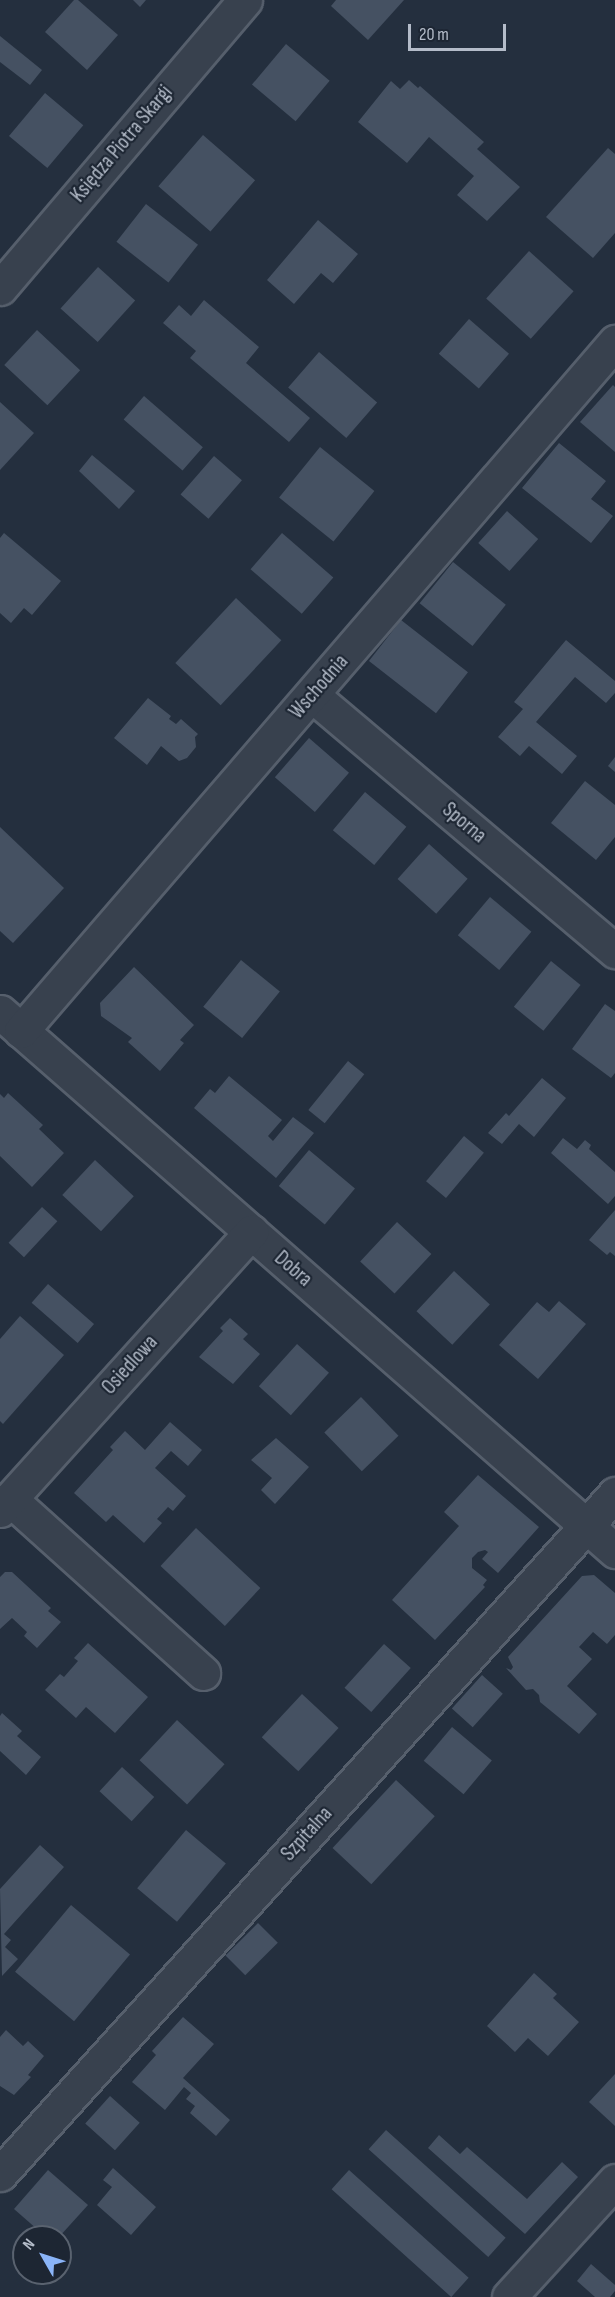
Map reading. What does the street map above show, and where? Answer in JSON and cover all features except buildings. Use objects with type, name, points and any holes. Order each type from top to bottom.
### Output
[{"type":"street","name":"Księdza Piotra Skargi","points":[[0,288],[244,0]]},
{"type":"street","name":"Wschodnia","points":[[10,1021],[312,695],[615,342]]},
{"type":"street","name":"Sporna","points":[[312,695],[610,937]]},
{"type":"street","name":"Dobra","points":[[10,1021],[615,1551]]},
{"type":"street","name":"Osiedlowa","points":[[203,1673],[5,1504],[251,1232]]},
{"type":"street","name":"Szpitalna","points":[[0,2174],[615,1494]]},
{"type":"street","points":[[509,2297],[615,2181]]}]
